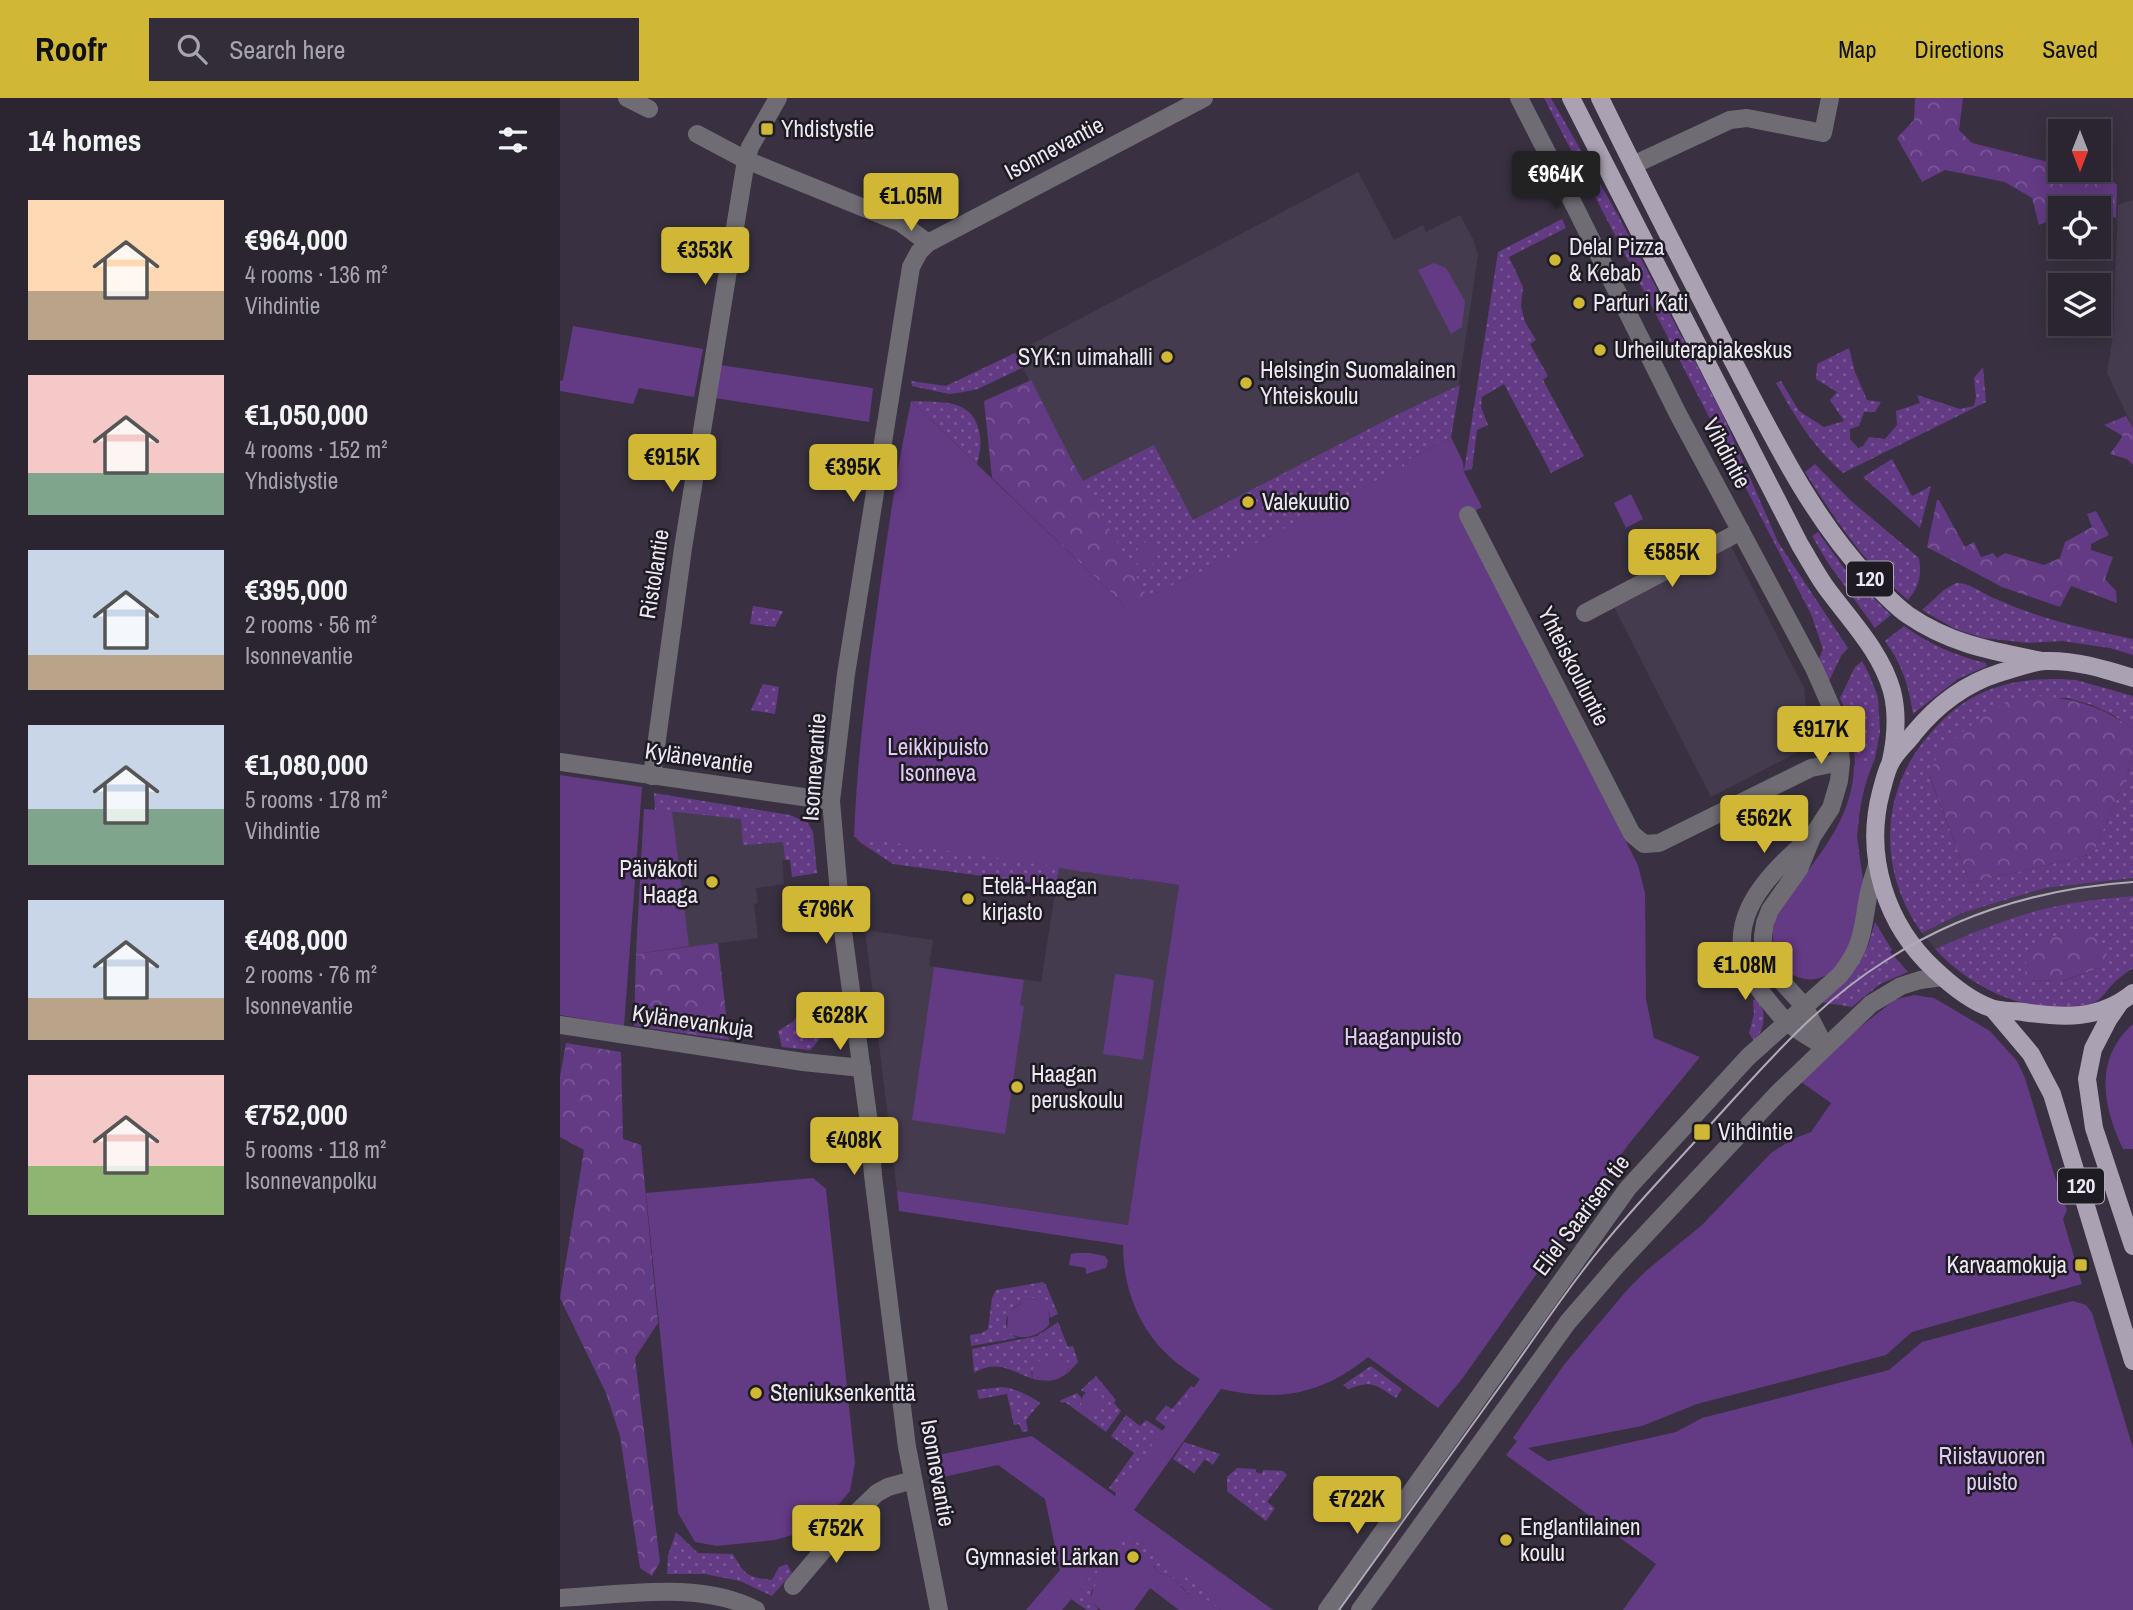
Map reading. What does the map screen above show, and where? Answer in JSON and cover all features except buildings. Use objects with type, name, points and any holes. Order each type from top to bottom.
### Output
[{"type":"main road","name":"Vihdintie","points":[[1571,98],[1800,545],[1824,584],[1884,668],[1895,713],[1896,734],[1891,761]]},
{"type":"main road","name":"120","points":[[1600,98],[1779,447],[1826,527],[1857,565],[1905,613],[1949,638],[1980,649],[2042,661]]},
{"type":"main road","points":[[2129,996],[2091,1014],[2058,1017],[1993,1009],[1961,992],[1922,957],[1902,932],[1892,913],[1877,864],[1875,824],[1891,761],[1924,721],[1949,698],[1969,685],[2042,661],[2088,664],[2133,678]]},
{"type":"main road","name":"120","points":[[2129,996],[2108,1020],[2093,1049],[2087,1080],[2094,1128],[2133,1247]]},
{"type":"main road","name":"120","points":[[1993,1009],[2031,1054],[2052,1094],[2133,1361]]},
{"type":"street","points":[[627,98],[649,110]]},
{"type":"street","name":"Ristolantie","points":[[652,776],[683,548],[746,159],[778,98]]},
{"type":"street","name":"Isonnevantie","points":[[939,1610],[913,1480],[841,917],[831,801],[848,660],[911,267],[919,252],[928,243],[1205,98]]},
{"type":"street","name":"Vihdintie","points":[[1518,98],[1678,414],[1814,668],[1837,720],[1841,762],[1831,808],[1812,837],[1799,869],[1770,910],[1763,936],[1766,959],[1773,972],[1804,1006],[1825,1047]]},
{"type":"street","points":[[1633,164],[1730,120],[1747,118],[1823,133],[1830,98]]},
{"type":"street","points":[[697,134],[746,159],[901,223],[928,243]]},
{"type":"street","name":"Yhteiskouluntie","points":[[1468,515],[1632,834],[1644,844],[1659,843],[1811,768],[1841,762]]},
{"type":"street","points":[[1585,613],[1741,531]]},
{"type":"street","name":"Kylänevantie","points":[[560,762],[831,801]]},
{"type":"street","name":"Vihdintie","points":[[1812,837],[1786,859],[1750,904],[1742,930],[1743,958],[1748,973],[1787,1022],[1825,1047]]},
{"type":"street","name":"Eliel Saarisen tie","points":[[1327,1610],[1628,1188],[1731,1074],[1840,975],[1857,951],[1877,864]]},
{"type":"street","points":[[1360,1610],[1568,1322],[1685,1191],[1825,1047],[1883,996],[1901,986],[1943,977]]},
{"type":"street","name":"Kylänevankuja","points":[[560,1025],[803,1062],[862,1068]]},
{"type":"street","points":[[793,1586],[849,1520],[877,1493],[913,1480]]},
{"type":"street","points":[[560,1598],[678,1591],[726,1598],[742,1602],[756,1610]]},
{"type":"shaded area","name":"Helsingin Suomalainen Yhteiskoulu","points":[[1358,172],[1394,240],[1423,225],[1426,232],[1460,215],[1473,239],[1478,255],[1451,437],[1147,598],[1015,353]]},
{"type":"shaded area","points":[[2133,200],[2133,428],[2107,373],[2113,335],[2118,205]]},
{"type":"shaded area","points":[[1731,546],[1804,688],[1810,746],[1711,797],[1614,607]]},
{"type":"shaded area","name":"Päiväkoti Haaga","points":[[644,809],[741,819],[783,842],[784,884],[756,888],[758,903],[754,904],[758,938],[636,954]]},
{"type":"shaded area","name":"Haagan peruskoulu","points":[[1059,868],[1179,885],[1128,1225],[897,1191],[865,930],[933,940],[929,966],[1041,982]]},
{"type":"shaded area","points":[[2133,878],[2133,896],[2051,907],[1935,949],[1922,933],[1962,913],[2045,888]]},
{"type":"green space","points":[[1544,98],[1551,98],[1619,217],[1722,413],[1778,542],[1848,648],[1829,681],[1818,661],[1823,649],[1811,614]]},
{"type":"green space","points":[[1915,98],[1963,98],[1959,130],[1972,143],[2048,162],[2048,182],[2111,180],[2117,185],[2116,218],[2111,216],[2111,196],[2048,196],[2048,222],[2039,225],[2032,198],[2005,182],[1945,170],[1922,182],[1897,138],[1914,120]]},
{"type":"green space","points":[[1562,219],[1566,228],[1509,257],[1523,287],[1521,306],[1525,322],[1536,340],[1530,344],[1548,376],[1543,380],[1584,456],[1551,473],[1504,384],[1482,397],[1481,407],[1488,425],[1477,430],[1472,469],[1464,471],[1498,252]]},
{"type":"green space","points":[[1434,263],[1446,268],[1465,301],[1462,327],[1451,334],[1418,270]]},
{"type":"green space","points":[[573,326],[703,349],[694,397],[639,388],[633,404],[560,391]]},
{"type":"green space","points":[[1849,348],[1855,372],[1867,400],[1881,402],[1875,412],[1864,412],[1859,426],[1850,429],[1850,439],[1858,448],[1863,446],[1869,437],[1885,439],[1897,425],[1896,411],[1920,403],[1917,395],[1960,409],[1974,406],[1974,378],[1983,367],[1986,402],[1843,473],[1806,431],[1776,383],[1781,381],[1799,411],[1824,427],[1844,421],[1830,400],[1837,392],[1816,379],[1817,364]]},
{"type":"green space","points":[[1015,353],[1024,367],[978,389],[949,394],[912,386],[911,381],[946,386]]},
{"type":"green space","points":[[720,365],[873,388],[869,422],[715,398]]},
{"type":"green space","points":[[1031,380],[1071,459],[1170,637],[1126,607],[992,478],[984,401]]},
{"type":"green space","points":[[1460,385],[1451,437],[1404,462],[1405,466],[1347,573],[1194,575],[1147,598],[1083,481],[1154,445],[1193,520],[1396,415]]},
{"type":"green space","points":[[911,401],[943,402],[962,407],[969,412],[980,435],[977,464]]},
{"type":"green space","name":"Haaganpuisto","points":[[911,401],[1126,607],[1194,575],[1405,466],[1404,462],[1451,437],[1463,462],[1464,472],[1482,507],[1461,519],[1638,865],[1645,893],[1646,999],[1654,1038],[1700,1057],[1628,1145],[1462,1379],[1438,1408],[1368,1357],[1334,1380],[1299,1392],[1262,1395],[1221,1389],[1134,1510],[1273,1610],[1231,1610],[1127,1535],[1062,1610],[1026,1610],[1060,1570],[1045,1499],[998,1465],[934,1479],[928,1457],[1032,1436],[1115,1496],[1200,1379],[1159,1346],[1141,1320],[1129,1291],[1123,1245],[899,1211],[897,1191],[1128,1225],[1179,885],[854,837],[870,661]]},
{"type":"green space","points":[[2126,416],[2133,428],[2133,465],[2127,459],[2110,454],[2123,436],[2104,425]]},
{"type":"green space","points":[[1892,459],[1912,496],[1931,486],[1920,528],[1863,477]]},
{"type":"green space","points":[[1815,464],[1850,500],[1919,558],[1919,580],[1908,600],[1864,556],[1828,507],[1805,472]]},
{"type":"green space","points":[[1631,494],[1643,519],[1626,528],[1614,503]]},
{"type":"green space","points":[[1937,500],[1965,547],[1974,542],[1981,557],[1993,553],[1997,558],[2005,553],[2044,565],[2060,558],[2065,542],[2092,527],[2087,514],[2096,511],[2109,535],[2091,544],[2091,550],[2113,557],[2105,579],[2116,591],[2117,603],[2071,586],[2060,607],[2002,587],[1927,547]]},
{"type":"green space","points":[[1818,532],[1846,571],[1891,615],[1875,628],[1828,563],[1812,536]]},
{"type":"green space","points":[[1143,541],[1160,552],[1148,571],[1131,560]]},
{"type":"green space","points":[[1956,583],[1971,586],[1991,597],[2046,618],[2133,639],[2133,655],[2110,648],[2062,641],[2029,643],[1983,638],[1955,629],[1922,610]]},
{"type":"green space","points":[[753,606],[783,611],[775,627],[750,624]]},
{"type":"green space","points":[[1904,626],[1933,644],[1986,663],[1987,666],[1958,679],[1913,714],[1904,676],[1885,641]]},
{"type":"green space","points":[[1862,661],[1878,697],[1880,732],[1860,809],[1857,836],[1863,884],[1828,974],[1801,978],[1791,974],[1777,956],[1773,931],[1776,918],[1840,825],[1852,794],[1855,758],[1848,721],[1840,698],[1855,667]]},
{"type":"green space","points":[[2076,680],[2133,696],[2133,728],[2092,705],[2067,698],[2011,699],[1965,730],[1929,775],[1970,883],[2093,854],[2133,760],[2133,878],[2045,888],[1962,913],[1922,933],[1897,884],[1890,833],[1900,782],[1912,758],[1941,722],[1962,704],[1978,695],[2013,683]]},
{"type":"green space","points":[[763,684],[779,687],[775,714],[751,710]]},
{"type":"green space","points":[[2038,696],[2088,705],[2133,728],[2133,760],[2093,854],[1970,883],[1929,774],[1938,754],[1987,714],[2011,699]]},
{"type":"green space","points":[[1875,758],[1858,816],[1857,842],[1863,884],[1853,942],[1836,967],[1823,977],[1800,978],[1781,963],[1776,952],[1773,939],[1776,920],[1784,904],[1836,829],[1849,799],[1854,766]]},
{"type":"green space","points":[[560,775],[642,787],[624,1026],[560,1015]]},
{"type":"green space","points":[[654,793],[790,815],[808,823],[813,832],[817,873],[792,877],[790,860],[785,860],[783,842],[743,845],[741,819],[655,810]]},
{"type":"green space","points":[[644,809],[672,811],[689,946],[636,954]]},
{"type":"green space","points":[[858,830],[1153,882],[1059,868],[1056,886],[893,864],[861,843],[856,838]]},
{"type":"green space","points":[[2133,896],[2133,968],[2090,1004],[2056,1007],[2018,1002],[1981,986],[1949,963],[1935,949],[1993,925],[2037,911],[2072,903]],"holes":[[[2026,961],[2100,968],[2063,981],[2026,980]]]},
{"type":"green space","points":[[1875,922],[1892,950],[1890,952],[1908,972],[1880,984],[1852,1007],[1820,1002],[1860,958],[1868,946]]},
{"type":"green space","points":[[2067,933],[2092,933],[2107,954],[2100,968],[2062,981],[2025,980],[2026,961],[2046,938]]},
{"type":"green space","points":[[718,943],[729,1040],[634,1026],[636,954]]},
{"type":"green space","points":[[934,967],[1024,980],[1020,1005],[1024,1006],[1005,1134],[912,1120]]},
{"type":"green space","points":[[1115,974],[1154,981],[1143,1060],[1103,1054]]},
{"type":"green space","points":[[813,993],[822,1006],[822,1037],[810,1050],[782,1047],[778,1031],[794,1021]]},
{"type":"green space","name":"Riistavuoren puisto","points":[[1914,995],[1934,998],[1990,1031],[2017,1061],[2025,1078],[2067,1210],[2063,1219],[2082,1284],[1912,1332],[1886,1355],[1697,1404],[1642,1426],[1528,1448],[1548,1461],[1676,1432],[1702,1418],[1889,1370],[1922,1342],[2073,1301],[2086,1305],[2092,1313],[2133,1448],[2133,1610],[1623,1610],[1656,1564],[1506,1455],[1517,1441],[1513,1438],[1563,1366],[1627,1290],[1702,1225],[1771,1153],[1793,1139],[1811,1132],[1831,1103],[1801,1082],[1849,1036],[1894,1000]]},
{"type":"green space","points":[[1758,998],[1764,1020],[1755,1042],[1749,1033],[1754,1014],[1753,1000]]},
{"type":"green space","points":[[2133,1024],[2133,1149],[2123,1149],[2110,1117],[2107,1068],[2120,1038]]},
{"type":"green space","points":[[566,1043],[621,1052],[623,1139],[641,1145],[658,1323],[635,1358],[660,1562],[652,1576],[640,1568],[620,1436],[606,1393],[560,1298],[584,1150],[560,1137],[560,1077]]},
{"type":"green space","name":"Steniuksenkenttä","points":[[813,1178],[826,1189],[855,1463],[850,1491],[813,1529],[775,1540],[717,1546],[695,1542],[678,1513],[646,1193]]},
{"type":"green space","points":[[1071,1254],[1105,1256],[1108,1261],[1106,1268],[1086,1274],[1086,1268],[1069,1265]]},
{"type":"green space","points":[[1043,1282],[1058,1314],[1050,1318],[1048,1311],[1032,1298],[1013,1309],[1006,1320],[1010,1332],[1017,1338],[971,1346],[970,1335],[988,1329],[992,1298],[996,1290]]},
{"type":"green space","points":[[1033,1298],[1047,1308],[1049,1325],[1040,1333],[1028,1337],[1007,1331],[1008,1313],[1025,1300]]},
{"type":"green space","points":[[1058,1322],[1068,1347],[1073,1346],[1078,1362],[1069,1372],[1067,1361],[1031,1372],[1033,1379],[997,1367],[974,1373],[972,1349],[1037,1336]]},
{"type":"green space","points":[[1048,1357],[1067,1361],[1069,1372],[1052,1380],[1033,1379],[1032,1371],[1035,1365]]},
{"type":"green space","points":[[1371,1366],[1402,1389],[1396,1398],[1374,1385],[1348,1389],[1343,1385]]},
{"type":"green space","points":[[1096,1376],[1116,1400],[1114,1403],[1121,1411],[1106,1432],[1065,1402],[1059,1401],[1077,1393],[1081,1397],[1081,1404],[1091,1392],[1081,1390]]},
{"type":"green space","points":[[1191,1386],[1199,1390],[1173,1432],[1155,1419],[1166,1405],[1172,1409]]},
{"type":"green space","points":[[1001,1387],[1021,1392],[1040,1403],[1026,1420],[1028,1431],[1022,1432],[1019,1424],[1014,1425],[1007,1394],[979,1399],[977,1390]]},
{"type":"green space","points":[[1092,1391],[1100,1394],[1103,1402],[1100,1410],[1092,1413],[1084,1410],[1081,1402],[1084,1394]]},
{"type":"green space","points":[[1126,1415],[1140,1426],[1146,1420],[1169,1435],[1116,1497],[1116,1493],[1109,1488],[1134,1453],[1111,1436]]},
{"type":"green space","points":[[1184,1442],[1220,1454],[1213,1465],[1205,1459],[1194,1473],[1173,1459]]},
{"type":"green space","points":[[1237,1468],[1256,1469],[1256,1472],[1262,1474],[1263,1470],[1283,1471],[1287,1475],[1267,1502],[1275,1508],[1266,1521],[1227,1491],[1227,1477]]},
{"type":"green space","points":[[1092,1503],[1244,1610],[1221,1610],[1193,1591],[1190,1595],[1172,1577],[1157,1572],[1154,1566],[1092,1590],[1091,1598],[1097,1610],[1087,1610],[1071,1599],[1088,1580]]},
{"type":"green space","points":[[676,1532],[698,1553],[733,1554],[744,1571],[752,1576],[772,1580],[779,1567],[787,1564],[792,1573],[772,1596],[740,1581],[705,1574],[667,1574],[668,1555]]},
{"type":"green space","name":"Gymnasiet Lärkan","points":[[1128,1549],[1145,1558],[1157,1572],[1172,1577],[1189,1595],[1193,1590],[1221,1610],[1179,1610],[1150,1588],[1134,1610],[1101,1610],[1091,1601],[1094,1588],[1110,1563]]},
{"type":"tram line","points":[[1339,1610],[1596,1254],[1751,1080],[1813,1016],[1885,961],[1913,944],[1973,916],[2035,897],[2133,882]]},
{"type":"place","name":"Yhdistystie","points":[[767,129]]},
{"type":"place","name":"Delal Pizza & Kebab","points":[[1555,260]]},
{"type":"place","name":"Parturi Kati","points":[[1579,303]]},
{"type":"place","name":"Urheiluterapiakeskus","points":[[1600,350]]},
{"type":"place","name":"SYK:n uimahalli","points":[[1167,357]]},
{"type":"place","name":"Helsingin Suomalainen Yhteiskoulu","points":[[1246,383]]},
{"type":"place","name":"Valekuutio","points":[[1248,502]]},
{"type":"place","name":"Päiväkoti Haaga","points":[[712,882]]},
{"type":"place","name":"Etelä-Haagan kirjasto","points":[[968,899]]},
{"type":"place","name":"Haagan peruskoulu","points":[[1017,1087]]},
{"type":"place","name":"Vihdintie","points":[[1702,1132]]},
{"type":"place","name":"Karvaamokuja","points":[[2081,1265]]},
{"type":"place","name":"Steniuksenkenttä","points":[[756,1393]]},
{"type":"place","name":"Englantilainen koulu","points":[[1506,1540]]},
{"type":"place","name":"Gymnasiet Lärkan","points":[[1133,1557]]},
{"type":"park label","name":"Leikkipuisto Isonneva","points":[[938,760]]}]
